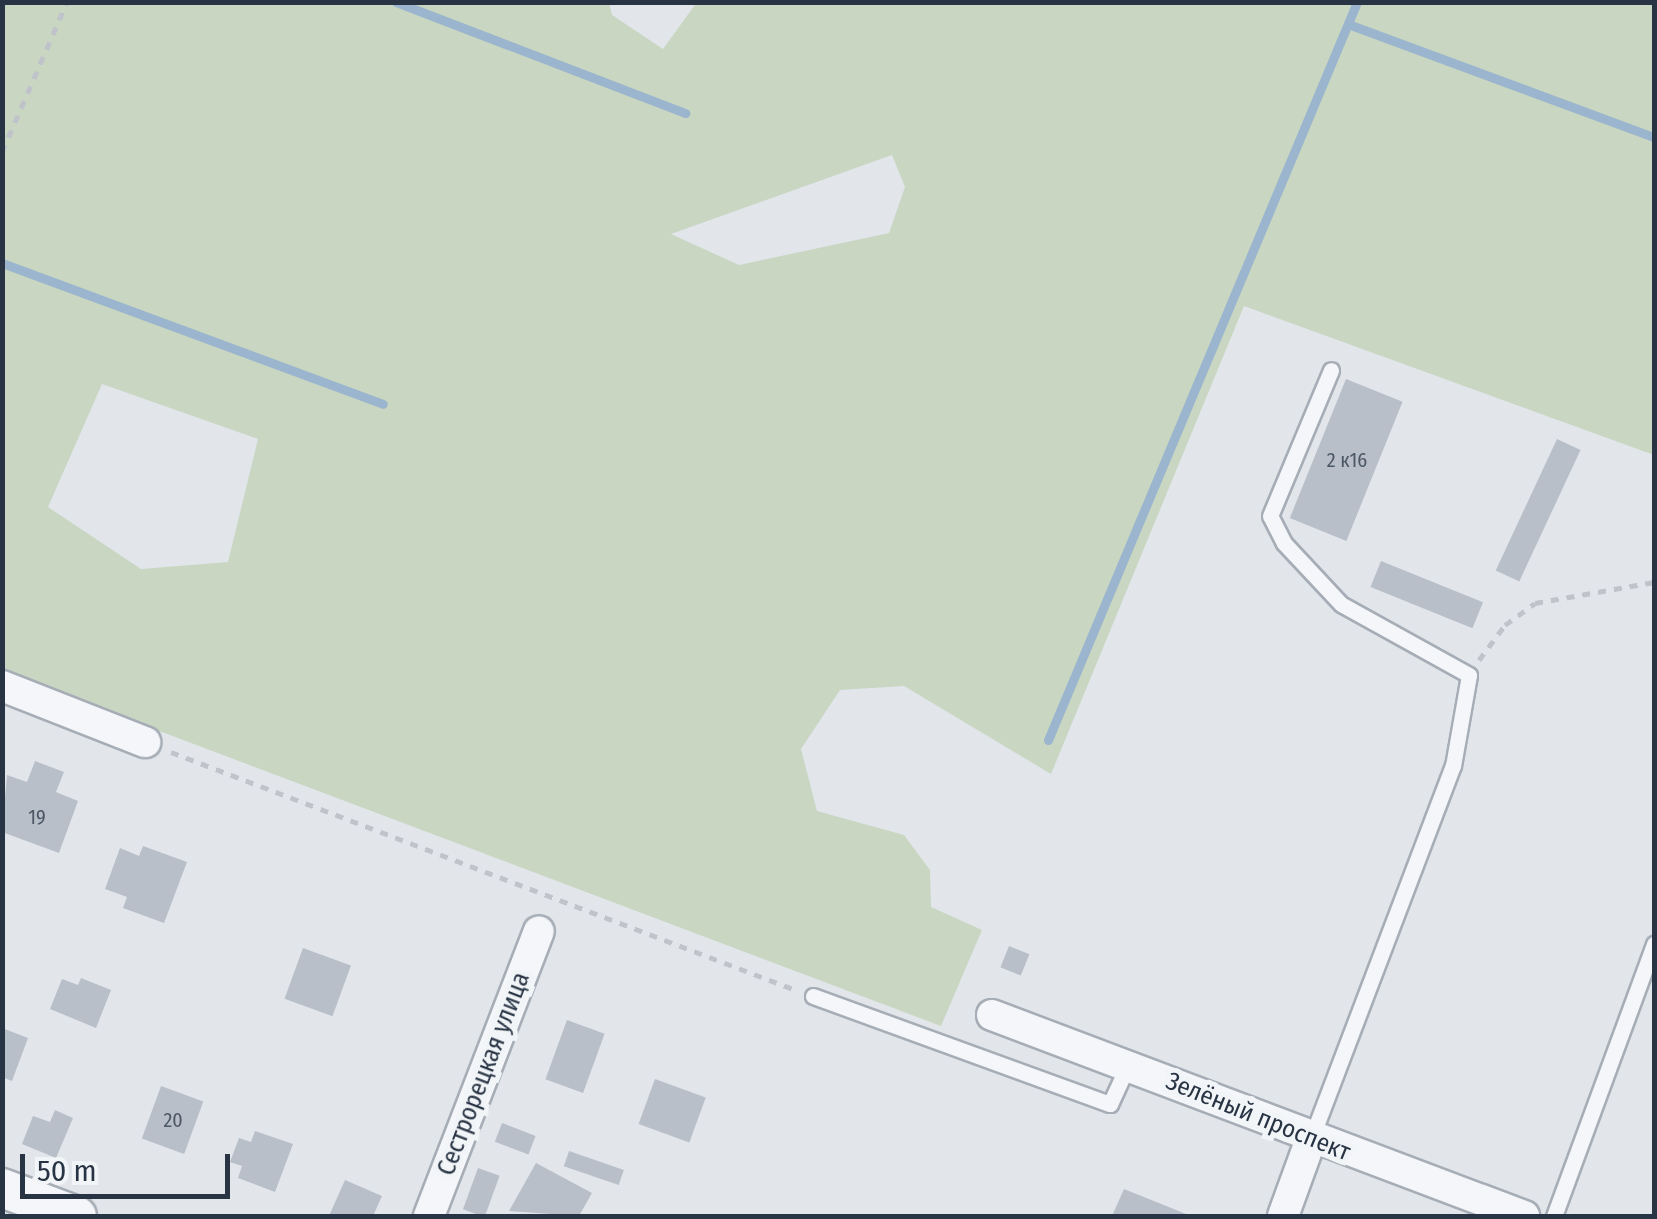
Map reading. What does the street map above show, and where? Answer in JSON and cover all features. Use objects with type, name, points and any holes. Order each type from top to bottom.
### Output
[{"type":"street","points":[[2,686],[145,742]]},
{"type":"street","name":"Сестрорецкая улица","points":[[429,1216],[538,931]]},
{"type":"street","name":"Зелёный проспект","points":[[992,1015],[1311,1139],[1524,1216]]},
{"type":"street","points":[[1283,1216],[1311,1139]]},
{"type":"street","points":[[2,1188],[78,1216]]},
{"type":"lane","points":[[1311,1139],[1453,766],[1469,675],[1341,604],[1284,543],[1270,516],[1331,370]]},
{"type":"lane","points":[[1554,1216],[1654,944]]},
{"type":"lane","points":[[813,996],[1110,1104],[1128,1065]]},
{"type":"path","points":[[2,152],[68,2]]},
{"type":"path","points":[[1469,675],[1504,625],[1535,603],[1654,582]]},
{"type":"path","points":[[145,742],[813,996]]},
{"type":"green space","points":[[697,2],[1654,3],[1654,455],[1244,306],[1051,774],[904,686],[840,690],[801,749],[817,811],[904,835],[930,870],[931,907],[982,930],[941,1026],[3,672],[2,3],[609,3],[612,15],[663,49]],"holes":[[[892,155],[905,187],[889,233],[739,265],[671,234]],[[102,384],[258,439],[228,562],[141,569],[48,507]]]},
{"type":"building","points":[[1346,379],[1403,402],[1346,541],[1290,518]]},
{"type":"building","points":[[1557,439],[1581,450],[1519,581],[1496,570]]},
{"type":"building","points":[[1381,561],[1483,602],[1473,628],[1371,587]]},
{"type":"building","points":[[35,761],[64,772],[56,792],[78,801],[59,853],[2,832],[7,775],[27,782]]},
{"type":"building","points":[[143,846],[187,862],[164,923],[123,908],[127,897],[105,889],[120,848],[139,856]]},
{"type":"building","points":[[1009,946],[1029,954],[1021,976],[1000,967]]},
{"type":"building","points":[[303,948],[351,965],[332,1016],[285,999]]},
{"type":"building","points":[[81,978],[111,990],[96,1028],[50,1009],[62,979],[78,985]]},
{"type":"building","points":[[567,1020],[605,1034],[583,1093],[545,1079]]},
{"type":"building","points":[[2,1028],[28,1038],[12,1081],[2,1077]]},
{"type":"building","points":[[655,1079],[706,1097],[689,1143],[639,1124]]},
{"type":"building","points":[[161,1086],[203,1101],[184,1154],[142,1139]]},
{"type":"building","points":[[55,1110],[73,1118],[56,1158],[22,1144],[33,1116],[50,1122]]},
{"type":"building","points":[[502,1123],[536,1136],[528,1155],[495,1142]]},
{"type":"building","points":[[255,1131],[293,1144],[275,1192],[238,1178],[242,1166],[230,1162],[239,1138],[251,1142]]},
{"type":"building","points":[[569,1151],[624,1170],[619,1185],[564,1166]]},
{"type":"building","points":[[536,1163],[592,1193],[579,1216],[509,1211]]},
{"type":"building","points":[[478,1168],[500,1176],[485,1216],[463,1209]]},
{"type":"building","points":[[345,1180],[382,1196],[373,1216],[329,1216]]},
{"type":"building","points":[[1124,1189],[1191,1216],[1112,1216]]},
{"type":"waterway","points":[[396,2],[685,113]]},
{"type":"waterway","points":[[1048,740],[1357,2]]},
{"type":"waterway","points":[[1348,24],[1654,137]]},
{"type":"waterway","points":[[2,263],[383,404]]}]
